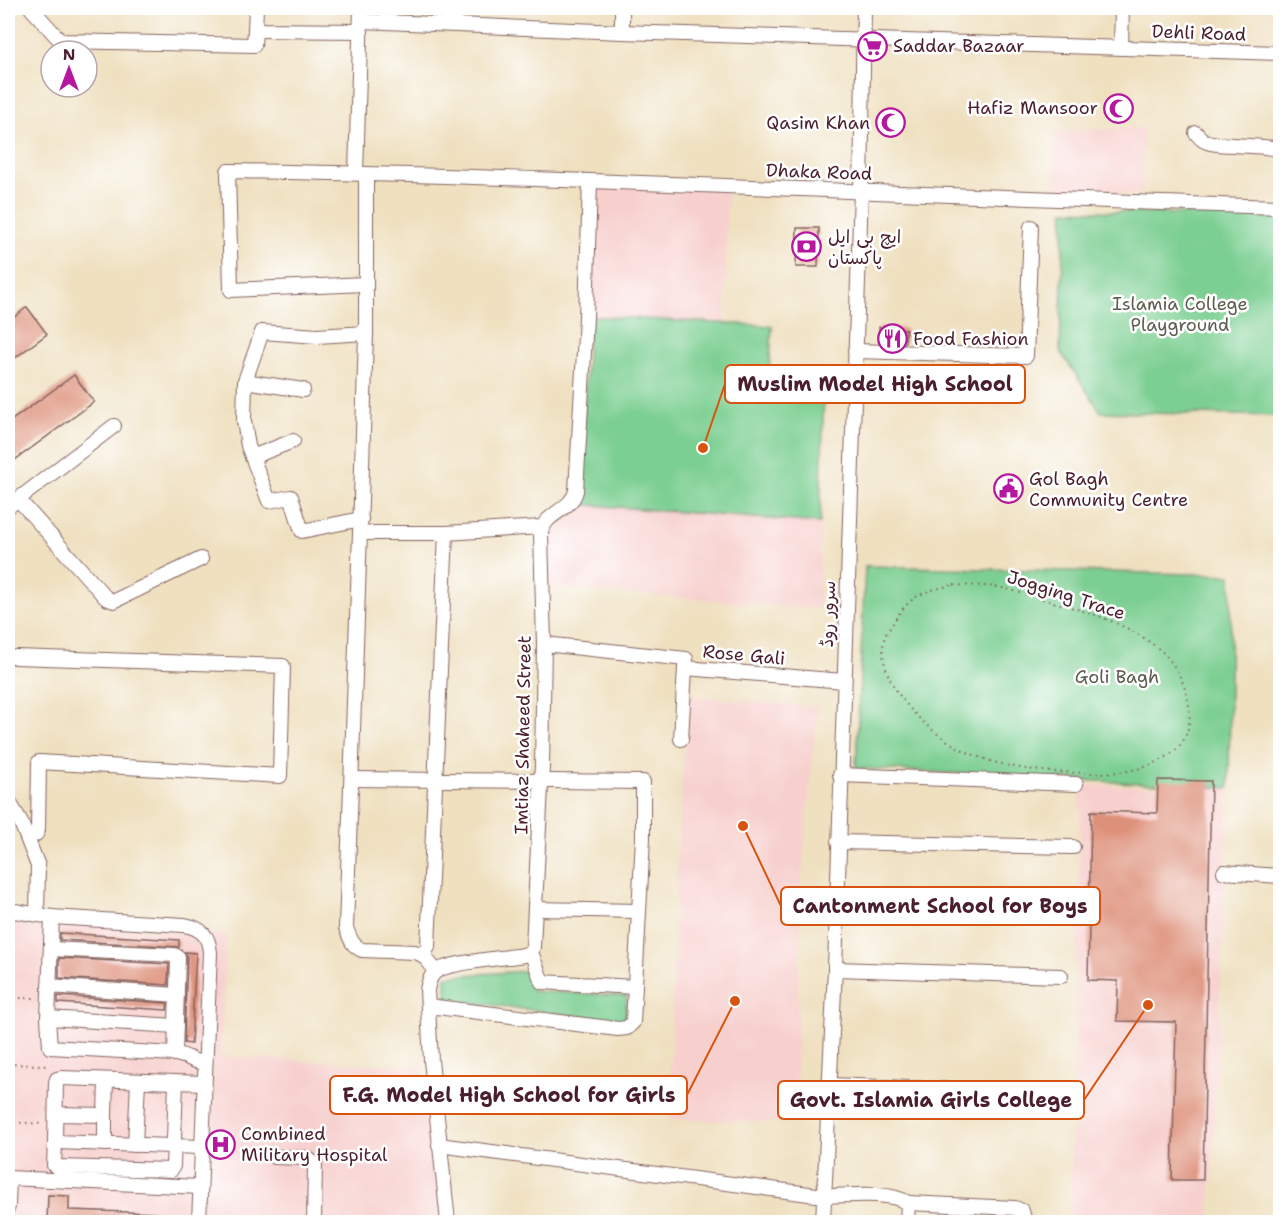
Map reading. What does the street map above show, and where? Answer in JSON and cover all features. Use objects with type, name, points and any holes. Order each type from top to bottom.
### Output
[{"type":"street","points":[[31,8],[63,41],[254,45],[256,8]]},
{"type":"street","points":[[622,8],[622,32]]},
{"type":"street","name":"سرور روڈ","points":[[823,1222],[835,969],[861,191],[864,8]]},
{"type":"street","points":[[1121,48],[1122,8]]},
{"type":"street","points":[[361,20],[361,173],[366,333],[353,779],[346,928],[356,947],[362,950],[415,952],[423,955],[436,971]]},
{"type":"street","name":"Dehli Road","points":[[255,30],[361,20],[622,32],[1281,53]]},
{"type":"street","points":[[1196,133],[1209,143],[1249,145],[1281,150]]},
{"type":"street","name":"Dhaka Road","points":[[365,284],[231,290],[228,171],[361,173],[1281,207]]},
{"type":"street","points":[[366,333],[317,336],[261,332],[245,381],[244,421],[248,446],[269,501],[291,497],[302,531],[360,526],[446,533],[542,527],[574,499],[576,490],[586,318],[590,182]]},
{"type":"street","points":[[855,351],[1026,356],[1031,227]]},
{"type":"street","points":[[245,381],[303,390]]},
{"type":"street","points":[[114,426],[13,503],[110,601],[201,559]]},
{"type":"street","points":[[252,457],[293,441]]},
{"type":"street","name":"Imtiaz Shaheed Street","points":[[531,952],[534,941],[541,782],[544,644],[542,527]]},
{"type":"street","points":[[423,955],[428,947],[446,533]]},
{"type":"street","name":"Rose Gali","points":[[544,644],[686,659],[685,668],[844,681]]},
{"type":"street","points":[[15,657],[283,666],[280,776],[39,762],[38,830],[36,834],[28,838]]},
{"type":"street","points":[[681,739],[685,668]]},
{"type":"street","points":[[840,775],[1076,784]]},
{"type":"street","points":[[353,779],[643,782],[633,1022],[627,1029],[428,1006]]},
{"type":"street","points":[[8,800],[20,820],[38,866],[38,913]]},
{"type":"street","points":[[838,842],[1073,847]]},
{"type":"street","points":[[1224,872],[1281,876]]},
{"type":"street","points":[[535,909],[639,911]]},
{"type":"street","points":[[8,910],[52,917],[184,925],[201,931],[209,942],[199,1222]]},
{"type":"street","points":[[52,917],[48,1018],[49,1045],[52,1048],[175,1054],[186,1056],[195,1063],[204,1063]]},
{"type":"street","points":[[51,949],[176,956],[179,959],[175,1054]]},
{"type":"street","points":[[448,1222],[439,1145],[428,1006],[429,983],[436,971],[448,966],[531,952],[542,982],[635,987]]},
{"type":"street","points":[[835,969],[1061,976]]},
{"type":"street","points":[[49,992],[177,995]]},
{"type":"street","points":[[48,1018],[176,1026]]},
{"type":"street","points":[[176,1083],[172,1169],[168,1171],[57,1167],[54,1165],[57,1079],[204,1083]]},
{"type":"street","points":[[105,1144],[106,1080]]},
{"type":"street","points":[[135,1145],[138,1081]]},
{"type":"street","points":[[830,1084],[1071,1094]]},
{"type":"street","points":[[56,1119],[105,1115]]},
{"type":"street","points":[[55,1142],[201,1147]]},
{"type":"street","points":[[439,1145],[824,1196],[888,1196],[901,1198],[908,1203],[1015,1208],[1022,1211],[1025,1222]]},
{"type":"street","points":[[274,1157],[307,1158],[315,1164],[314,1222]]},
{"type":"street","points":[[8,1207],[8,1178],[200,1187]]},
{"type":"street","points":[[907,1222],[908,1203]]},
{"type":"path","name":"Jogging Trace","points":[[954,585],[997,587],[1067,606],[1111,621],[1137,633],[1161,650],[1180,673],[1190,703],[1187,735],[1173,753],[1146,767],[1123,773],[1029,770],[999,764],[963,750],[936,735],[914,713],[892,686],[884,658],[885,637],[901,608],[923,593],[954,585]]},
{"type":"path","points":[[8,998],[49,992]]},
{"type":"path","points":[[8,1064],[43,1065],[57,1079]]},
{"type":"path","points":[[8,1122],[56,1119]]},
{"type":"shaded area","points":[[1143,128],[1143,194],[1054,192],[1054,131]]},
{"type":"shaded area","points":[[596,186],[727,189],[725,322],[589,316]]},
{"type":"shaded area","points":[[579,504],[820,523],[819,609],[547,587],[548,540]]},
{"type":"shaded area","points":[[687,696],[817,707],[801,884],[795,1123],[669,1119],[676,883]]},
{"type":"shaded area","points":[[1081,785],[1229,788],[1210,1222],[1070,1222]]},
{"type":"shaded area","name":"Combined Military Hospital","points":[[8,920],[226,935],[221,1057],[422,1066],[442,1222],[8,1222]]},
{"type":"green space","name":"Islamia College Playground","points":[[1064,210],[1280,217],[1280,416],[1101,412],[1060,351]]},
{"type":"green space","points":[[589,316],[772,326],[768,391],[824,391],[820,523],[579,504]]},
{"type":"green space","name":"Goli Bagh","points":[[865,566],[1231,575],[1229,788],[856,768]]},
{"type":"green space","points":[[527,971],[532,991],[627,996],[625,1022],[446,999],[446,976]]},
{"type":"building","name":"ایچ بی ایل پاکستان","points":[[797,228],[819,228],[818,267],[796,267]]},
{"type":"building","points":[[27,307],[47,334],[8,363],[8,322]]},
{"type":"building","name":"Food Fashion","points":[[879,327],[906,329],[905,343],[879,343]]},
{"type":"building","points":[[74,375],[94,402],[8,465],[8,423]]},
{"type":"building","points":[[1158,780],[1211,781],[1203,1180],[1172,1180],[1176,1022],[1117,1021],[1118,981],[1088,980],[1091,811],[1157,813]]},
{"type":"building","points":[[60,933],[179,940],[179,947],[60,940]]},
{"type":"building","points":[[185,952],[196,953],[191,1044],[184,1043],[187,957]]},
{"type":"building","points":[[59,958],[169,964],[168,985],[59,978]]},
{"type":"building","points":[[58,996],[168,1003],[167,1010],[58,1003]]},
{"type":"building","points":[[48,1195],[69,1196],[69,1210],[156,1213],[156,1222],[47,1222]]},
{"type":"place","name":"Saddar Bazaar","points":[[872,46]]},
{"type":"place","name":"Hafiz Mansoor","points":[[1119,108]]},
{"type":"place","name":"Qasim Khan","points":[[891,123]]},
{"type":"place","name":"ایچ بی ایل پاکستان","points":[[807,247]]},
{"type":"place","name":"Food Fashion","points":[[892,339]]},
{"type":"place","name":"Muslim Model High School","points":[[703,448]]},
{"type":"place","name":"Gol Bagh Community Centre","points":[[1008,489]]},
{"type":"place","name":"Cantonment School for Boys","points":[[743,826]]},
{"type":"place","name":"F.G. Model High School for Girls","points":[[735,1001]]},
{"type":"place","name":"Govt. Islamia Girls College","points":[[1148,1005]]},
{"type":"place","name":"Combined Military Hospital","points":[[220,1144]]}]
